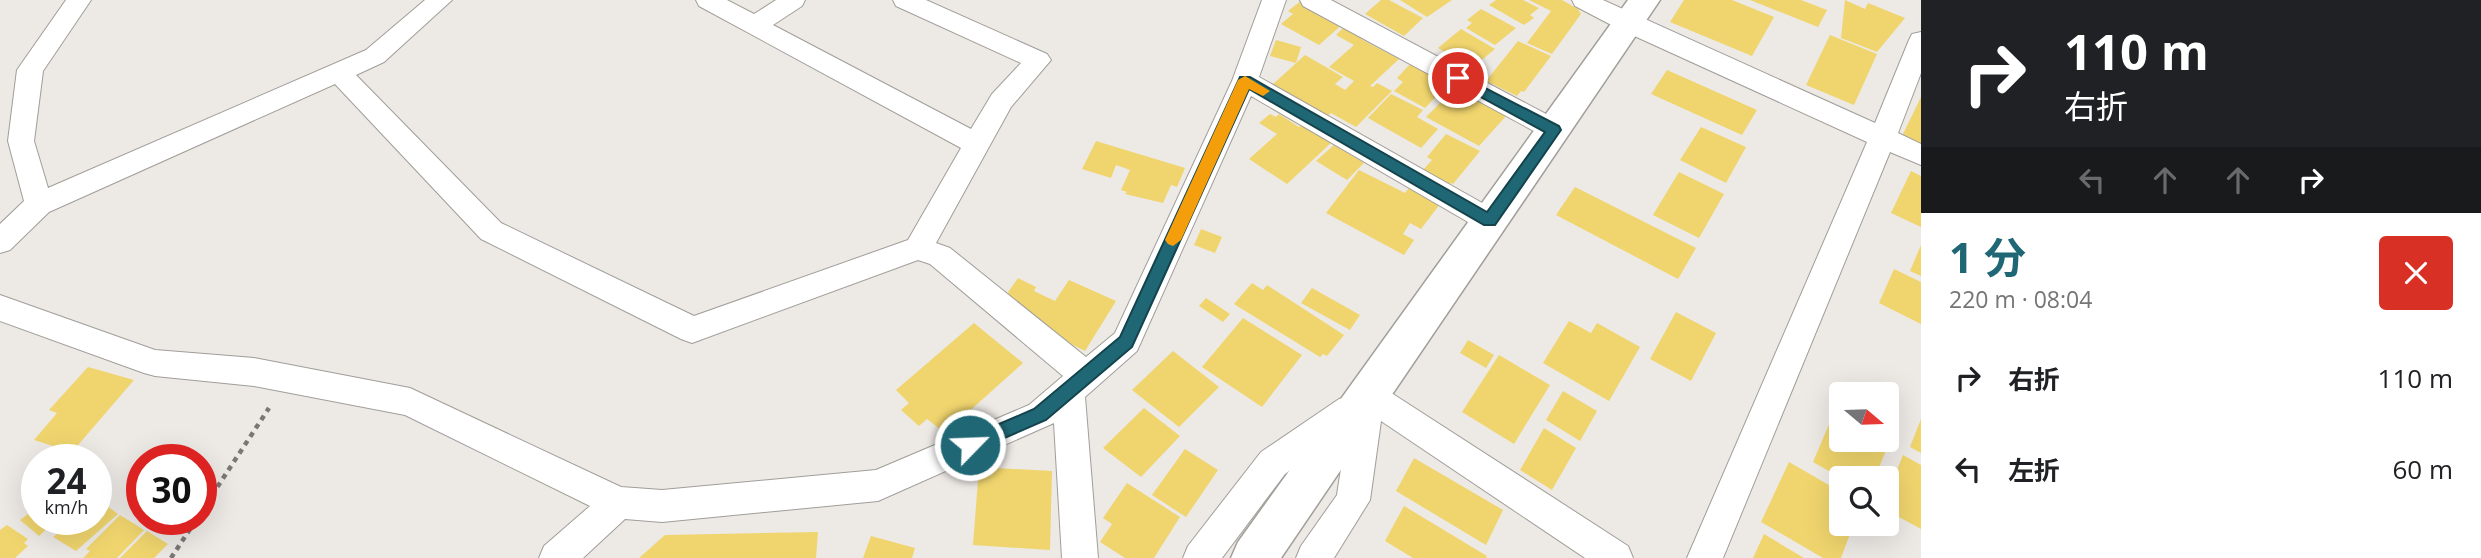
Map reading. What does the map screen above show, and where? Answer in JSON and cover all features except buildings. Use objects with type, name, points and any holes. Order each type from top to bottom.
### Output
[{"type":"street","points":[[39,205],[21,141],[30,70],[79,0]]},
{"type":"street","points":[[0,242],[39,205],[374,56],[440,0]]},
{"type":"street","points":[[708,0],[976,144]]},
{"type":"street","points":[[754,26],[793,0]]},
{"type":"street","points":[[905,0],[1038,60],[1001,101],[918,248]]},
{"type":"street","points":[[0,308],[155,363],[254,372],[410,402],[618,503],[662,506],[878,485],[1040,415],[1126,342],[1245,80],[1274,0]]},
{"type":"street","points":[[1312,0],[1554,130]]},
{"type":"street","points":[[1584,0],[1636,11],[1921,155]]},
{"type":"street","points":[[1254,558],[1636,11]]},
{"type":"street","points":[[1705,558],[1883,137],[1921,40]]},
{"type":"street","points":[[338,72],[491,231],[692,330],[918,248],[940,256],[1077,383],[1080,558]]},
{"type":"street","points":[[1245,80],[1490,221]]},
{"type":"street","points":[[1201,558],[1273,463],[1368,395]]},
{"type":"street","points":[[1314,558],[1353,500],[1368,395]]},
{"type":"street","points":[[1368,395],[1615,558]]},
{"type":"street","points":[[557,558],[618,503]]},
{"type":"path","points":[[217,488],[289,378]]},
{"type":"path","points":[[171,558],[186,535]]},
{"type":"slow traffic","points":[[1173,240],[1245,80],[1263,91]]},
{"type":"route","points":[[970,445],[1040,415],[1126,342],[1245,80],[1490,221],[1554,130],[1458,78]]}]
